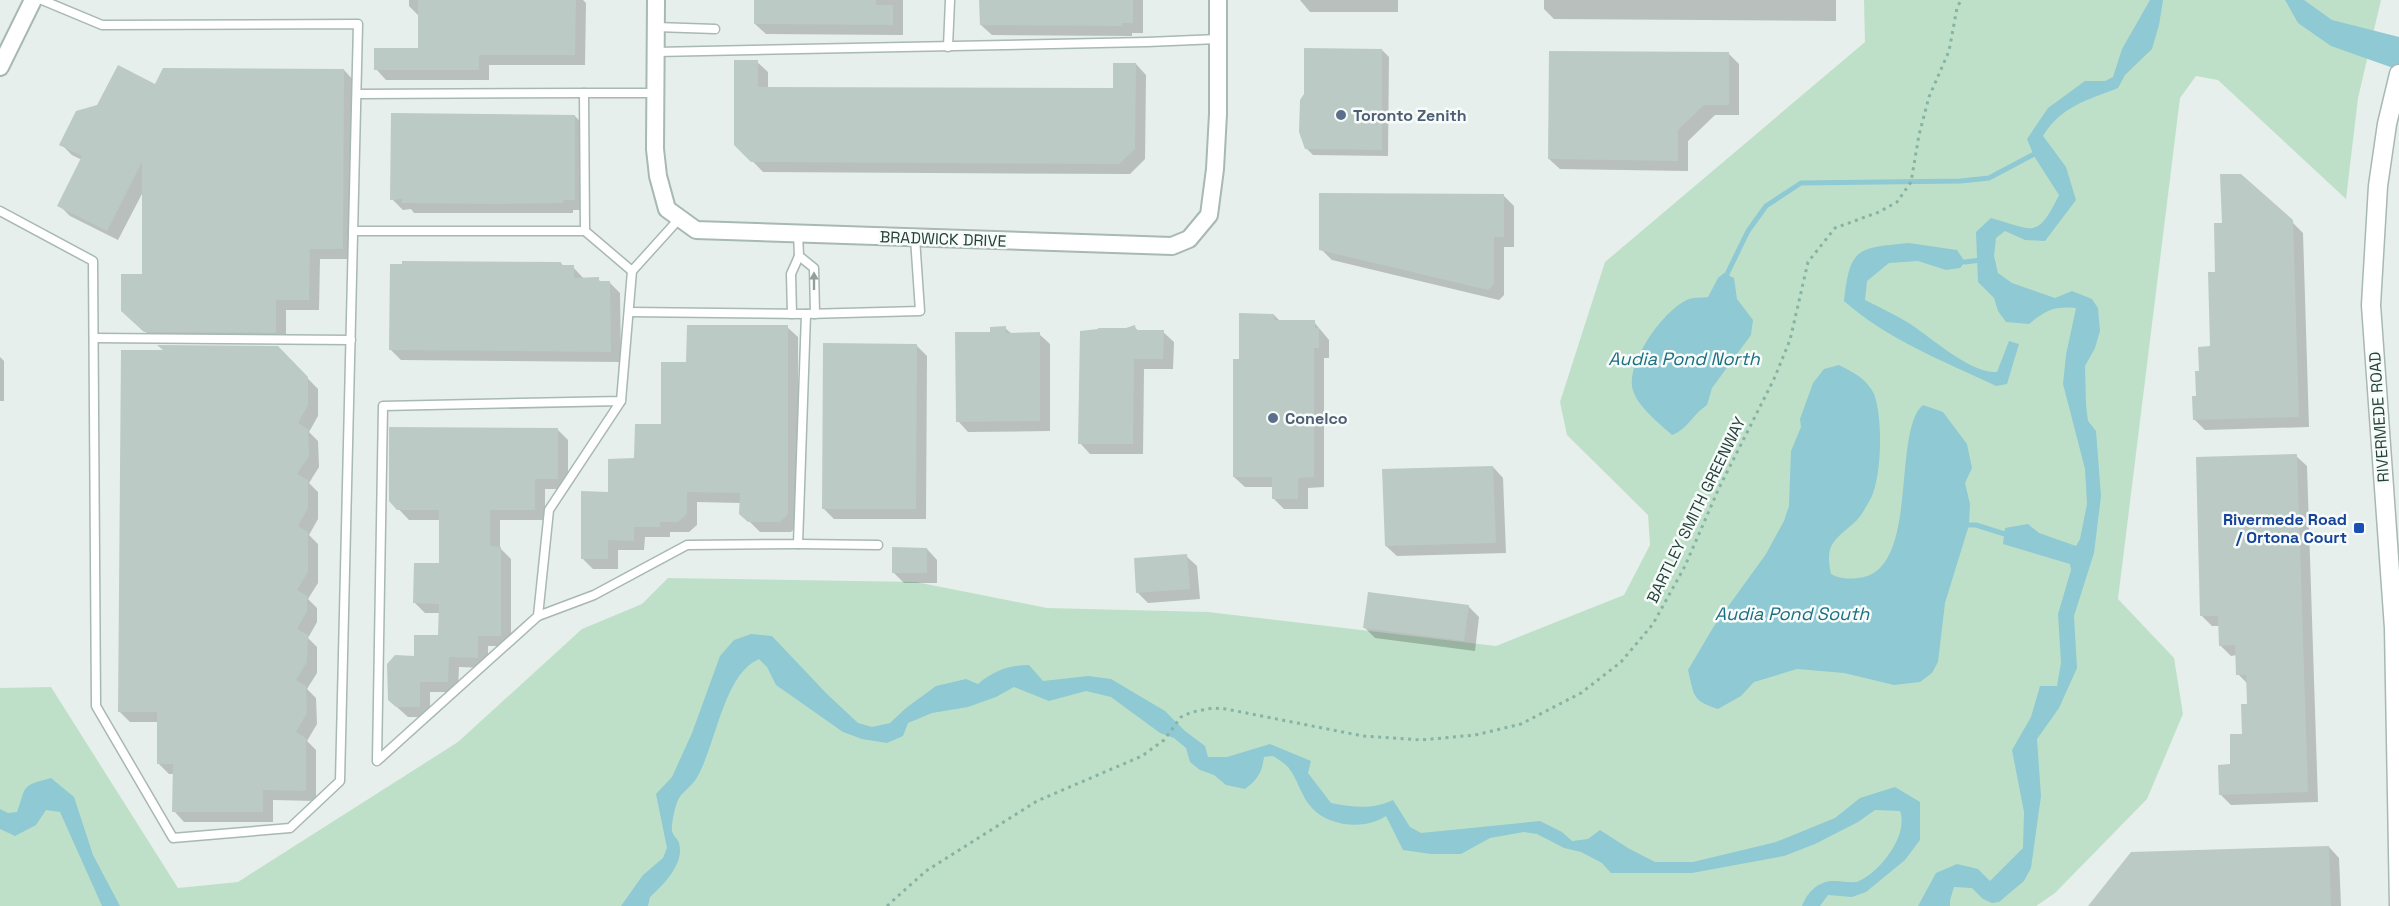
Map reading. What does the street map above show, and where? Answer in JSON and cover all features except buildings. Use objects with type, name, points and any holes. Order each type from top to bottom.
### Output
[{"type":"street","points":[[0,67],[33,0]]},
{"type":"street","points":[[656,0],[655,149],[658,177],[668,209],[679,219]]},
{"type":"street","name":"BRADWICK DRIVE","points":[[679,219],[696,230],[1172,246],[1189,239],[1209,214],[1218,114],[1218,0]]},
{"type":"street","name":"RIVERMEDE ROAD","points":[[2399,74],[2387,124],[2378,186],[2371,305],[2396,628],[2399,906]]},
{"type":"lane","points":[[0,211],[93,261],[96,706],[173,838],[290,828],[340,781],[358,24],[102,25],[42,0]]},
{"type":"lane","points":[[948,47],[950,0]]},
{"type":"lane","points":[[656,27],[715,29]]},
{"type":"lane","points":[[656,52],[1218,39]]},
{"type":"lane","points":[[585,93],[585,231]]},
{"type":"lane","points":[[357,94],[655,93]]},
{"type":"lane","points":[[538,616],[549,510],[621,401],[632,271],[679,219]]},
{"type":"lane","points":[[353,231],[585,231],[632,271]]},
{"type":"lane","points":[[792,314],[791,274],[799,256],[798,234]]},
{"type":"lane","points":[[629,312],[810,314],[920,311],[915,238]]},
{"type":"lane","points":[[798,544],[814,268],[799,256]]},
{"type":"lane","points":[[94,338],[351,340]]},
{"type":"lane","points":[[621,401],[383,406],[377,761],[538,616],[594,595],[687,545],[878,545]]},
{"type":"path","name":"BARTLEY SMITH GREENWAY","points":[[887,906],[926,871],[1037,801],[1142,756],[1164,740],[1181,717],[1192,712],[1213,708],[1363,736],[1421,740],[1475,735],[1521,724],[1581,693],[1621,662],[1653,624],[1680,576],[1719,488],[1774,379],[1790,340],[1808,262],[1835,228],[1879,212],[1898,202],[1911,182],[1919,135],[1929,98],[1949,51],[1957,8],[1961,0]]},
{"type":"green space","points":[[1864,0],[2381,0],[2358,98],[2346,199],[2218,80],[2196,76],[2180,98],[2118,599],[2174,658],[2183,714],[2147,799],[2055,893],[2036,906],[0,906],[0,688],[51,687],[178,888],[238,882],[458,742],[582,629],[642,604],[668,578],[916,582],[1047,608],[1208,612],[1496,646],[1624,595],[1650,545],[1648,515],[1567,435],[1560,402],[1605,262],[1865,42]]},
{"type":"water","points":[[2150,0],[2163,0],[2152,49],[2125,75],[2118,88],[2076,105],[2058,118],[2043,136],[2066,167],[2076,200],[2045,241],[2025,240],[2005,231],[1996,238],[1994,256],[1998,273],[2012,283],[2055,298],[2072,291],[2092,299],[2098,308],[2100,331],[2095,348],[2085,366],[2086,405],[2088,421],[2096,431],[2101,496],[2094,553],[2074,616],[2077,668],[2059,708],[2037,739],[2041,796],[2031,868],[2024,881],[1999,902],[1992,903],[1983,899],[1972,888],[1954,887],[1950,906],[1918,906],[1936,873],[1957,864],[1978,869],[1990,881],[2023,848],[2024,812],[2012,750],[2031,717],[2040,686],[2057,686],[2061,663],[2058,614],[2071,570],[2070,564],[2003,544],[2005,528],[2028,524],[2039,533],[2076,546],[2080,539],[2087,504],[2085,469],[2063,384],[2066,355],[2076,308],[2051,310],[2029,324],[2006,322],[1998,311],[1994,298],[1978,282],[1976,232],[1991,218],[2026,228],[2033,228],[2045,219],[2059,195],[2034,156],[2027,139],[2048,108],[2085,81],[2105,81],[2113,77],[2122,49]]},
{"type":"water","points":[[2285,0],[2304,0],[2332,20],[2399,37],[2399,70],[2331,46],[2298,23]]},
{"type":"water","points":[[1909,243],[1957,250],[1965,262],[1960,268],[1946,270],[1918,261],[1889,263],[1867,281],[1865,300],[1907,322],[1963,361],[1986,371],[1997,372],[2009,341],[2019,344],[2007,384],[1996,386],[1917,349],[1879,327],[1844,301],[1849,270],[1853,260],[1859,254],[1867,249]]},
{"type":"water","name":"Audia Pond North","points":[[1724,273],[1734,278],[1737,299],[1753,320],[1751,335],[1712,388],[1707,405],[1682,429],[1672,435],[1635,396],[1632,379],[1635,366],[1649,338],[1669,313],[1689,299],[1708,297],[1718,278]]},
{"type":"water","name":"Audia Pond South","points":[[1839,365],[1864,380],[1874,394],[1879,417],[1880,446],[1875,488],[1858,519],[1833,543],[1829,555],[1831,574],[1844,578],[1858,578],[1878,570],[1890,553],[1898,528],[1908,442],[1914,420],[1923,405],[1943,412],[1967,444],[1972,468],[1965,483],[1970,504],[1969,525],[1945,603],[1938,662],[1932,673],[1920,682],[1894,685],[1844,673],[1797,669],[1754,682],[1741,696],[1718,709],[1709,706],[1696,696],[1688,670],[1714,626],[1766,554],[1784,521],[1789,506],[1791,451],[1801,427],[1800,419],[1813,383],[1824,369]]},
{"type":"water","points":[[751,634],[772,636],[858,723],[872,727],[890,723],[936,686],[966,679],[978,684],[996,672],[1014,666],[1029,665],[1043,681],[1088,676],[1111,679],[1165,711],[1185,731],[1205,746],[1208,757],[1227,757],[1270,744],[1311,761],[1308,773],[1331,803],[1370,806],[1393,800],[1410,827],[1421,833],[1540,821],[1562,832],[1572,841],[1588,839],[1600,830],[1655,862],[1693,862],[1776,842],[1835,818],[1860,798],[1895,787],[1920,802],[1920,840],[1905,860],[1866,892],[1852,897],[1828,895],[1820,906],[1802,906],[1807,896],[1824,882],[1859,881],[1876,870],[1884,861],[1897,841],[1902,821],[1900,811],[1875,810],[1858,822],[1815,844],[1784,856],[1692,873],[1611,873],[1602,863],[1581,852],[1564,848],[1537,834],[1524,832],[1490,838],[1461,854],[1431,854],[1403,850],[1386,816],[1358,825],[1338,823],[1319,814],[1308,804],[1288,767],[1273,756],[1264,757],[1258,776],[1245,789],[1226,785],[1214,775],[1200,770],[1190,762],[1186,748],[1174,738],[1160,733],[1111,697],[1086,691],[1049,701],[1014,687],[996,697],[968,707],[932,713],[908,723],[903,736],[887,743],[862,739],[843,732],[776,685],[767,667],[759,659],[747,667],[737,680],[729,695],[703,765],[694,782],[678,800],[672,828],[680,851],[676,866],[650,897],[648,906],[621,906],[643,875],[663,858],[667,848],[656,794],[672,777],[692,733],[720,656],[734,640]]},
{"type":"water","points":[[51,778],[74,797],[93,855],[120,906],[102,906],[60,812],[46,810],[36,825],[15,836],[0,829],[0,809],[8,813],[17,812],[24,791],[29,785]]},
{"type":"waterway","points":[[1727,274],[1748,231],[1766,206],[1801,183],[1961,181],[1989,178],[2038,152]]},
{"type":"waterway","points":[[1965,262],[1981,260]]},
{"type":"waterway","points":[[1969,525],[2008,535]]},
{"type":"place","name":"Toronto Zenith","points":[[1341,115]]},
{"type":"place","name":"Conelco","points":[[1273,418]]},
{"type":"place","name":"Rivermede Road / Ortona Court","points":[[2359,528]]}]
